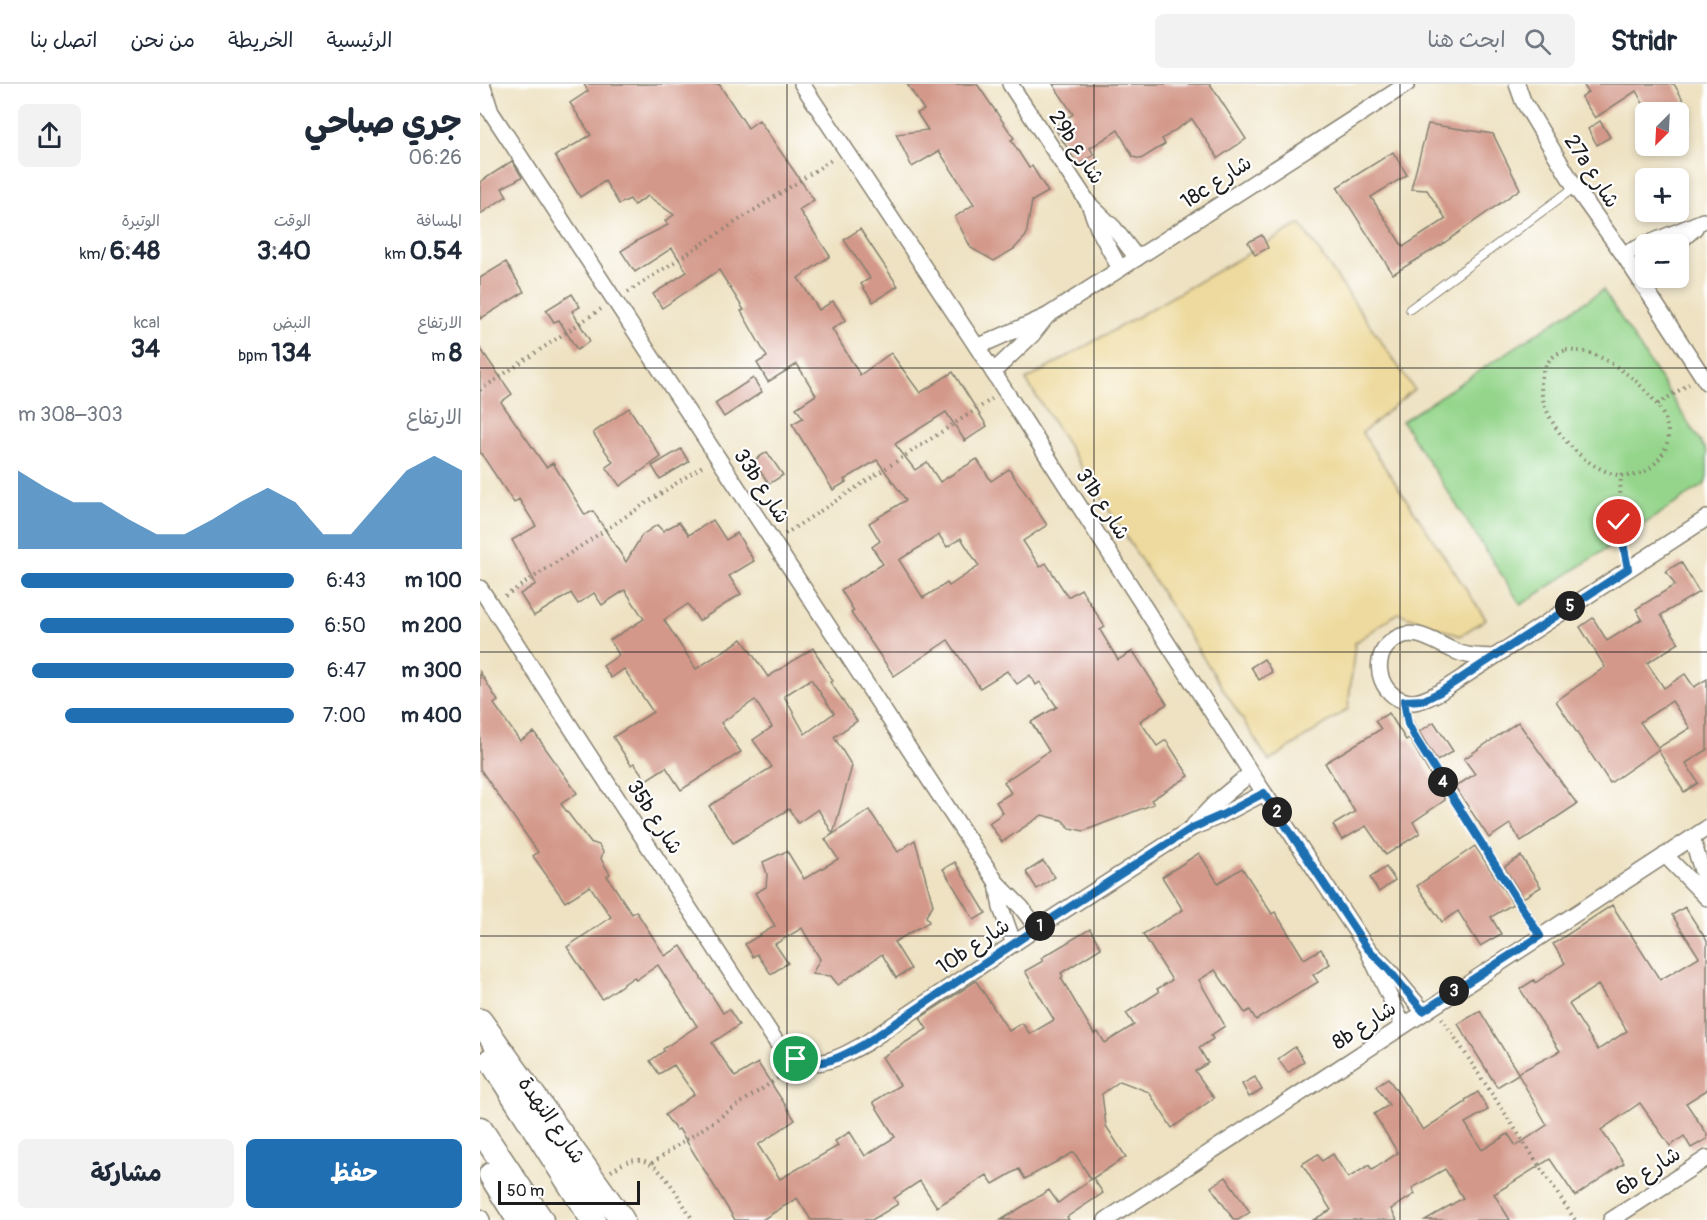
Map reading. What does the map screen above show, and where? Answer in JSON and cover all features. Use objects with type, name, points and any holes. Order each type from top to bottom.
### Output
[{"type":"main road","name":"شارع النهدة","points":[[480,1021],[622,1220]]},
{"type":"main road","name":"شارع النهدة","points":[[480,1041],[593,1220]]},
{"type":"main road","points":[[480,1129],[541,1220]]},
{"type":"main road","points":[[480,1158],[519,1220]]},
{"type":"street","name":"33b شارع","points":[[482,84],[486,107],[997,883],[1021,907],[1037,928]]},
{"type":"street","name":"31b شارع","points":[[802,84],[977,347],[1251,773],[1367,948],[1403,1025]]},
{"type":"street","name":"29b شارع","points":[[1010,84],[1089,204],[1098,228],[1120,269]]},
{"type":"street","name":"18c شارع","points":[[977,347],[1047,316],[1407,84]]},
{"type":"street","name":"27a شارع","points":[[1506,84],[1523,101]]},
{"type":"street","name":"27a شارع","points":[[1517,84],[1523,101],[1575,187],[1635,267]]},
{"type":"street","name":"29b شارع","points":[[1089,204],[1114,228],[1137,258]]},
{"type":"street","points":[[1623,254],[1705,220]]},
{"type":"street","points":[[1689,234],[1705,220]]},
{"type":"street","name":"27a شارع","points":[[1650,288],[1704,379]]},
{"type":"street","name":"18c شارع","points":[[993,372],[1032,335],[1047,316]]},
{"type":"street","points":[[1493,657],[1457,653],[1418,635],[1401,636],[1391,641],[1384,649],[1379,670],[1386,689],[1404,701],[1414,702],[1432,696],[1493,657],[1707,518]]},
{"type":"street","name":"35b شارع","points":[[480,588],[777,1042],[785,1052],[802,1062]]},
{"type":"street","name":"10b شارع","points":[[1192,828],[1215,803],[1251,773]]},
{"type":"street","name":"10b شارع","points":[[802,1062],[821,1064],[851,1052],[1192,828],[1264,793]]},
{"type":"street","name":"8b شارع","points":[[1106,1220],[1707,828]]},
{"type":"street","points":[[1692,838],[1707,887]]},
{"type":"street","points":[[1665,855],[1707,898]]},
{"type":"street","name":"33b شارع","points":[[997,883],[1001,908],[1014,944]]},
{"type":"street","name":"31b شارع","points":[[1367,948],[1428,1008]]},
{"type":"street","name":"6b شارع","points":[[1617,1218],[1707,1158]]},
{"type":"lane","points":[[1410,309],[1575,187]]},
{"type":"lane","points":[[1404,701],[1408,724],[1417,741],[1540,936]]},
{"type":"path","points":[[480,390],[846,151]]},
{"type":"path","points":[[1566,350],[1593,354],[1629,375],[1658,404],[1667,432],[1666,446],[1660,459],[1649,469],[1635,474],[1620,474],[1599,468],[1580,456],[1564,441],[1552,423],[1542,390],[1545,366],[1554,356],[1566,350]]},
{"type":"path","points":[[1658,404],[1704,379]]},
{"type":"path","points":[[773,542],[1005,391]]},
{"type":"path","points":[[491,605],[717,457]]},
{"type":"path","points":[[1620,474],[1619,522],[1628,569]]},
{"type":"path","points":[[1428,1008],[1575,1220]]},
{"type":"path","points":[[652,1163],[802,1062]]},
{"type":"path","points":[[595,1180],[635,1160],[652,1163],[666,1178],[693,1220]]},
{"type":"green space","points":[[1603,290],[1707,452],[1707,477],[1705,484],[1521,605],[1402,421]]},
{"type":"sand","points":[[1300,224],[1414,389],[1362,433],[1486,619],[1460,636],[1398,613],[1355,643],[1348,709],[1269,761],[1026,380]]},
{"type":"building","points":[[584,84],[719,84],[748,128],[759,120],[814,200],[799,210],[830,256],[798,278],[819,310],[833,301],[846,320],[832,329],[860,375],[891,353],[920,393],[953,372],[987,426],[965,441],[946,412],[895,444],[915,470],[927,462],[940,482],[977,459],[991,481],[1009,469],[1047,525],[1023,541],[1040,567],[1046,563],[1068,597],[1081,589],[1105,627],[1100,630],[1118,660],[1133,651],[1167,704],[1140,721],[1157,746],[1166,740],[1189,776],[1151,800],[1154,804],[1084,831],[1070,828],[1062,820],[1042,815],[1002,842],[989,823],[1003,813],[996,802],[1011,793],[1004,782],[1049,751],[1031,722],[1057,707],[1040,682],[1036,685],[1030,675],[1017,684],[1007,671],[980,688],[948,640],[894,676],[851,613],[854,611],[841,590],[883,564],[872,547],[880,541],[869,523],[906,500],[877,460],[844,480],[846,482],[833,490],[792,424],[803,418],[796,408],[816,395],[797,364],[768,382],[757,363],[767,357],[741,311],[744,310],[719,270],[662,308],[653,294],[687,272],[672,248],[635,272],[621,251],[668,225],[665,221],[674,215],[648,196],[634,205],[630,199],[619,204],[605,181],[580,197],[555,156],[591,135],[570,103],[588,91]],"holes":[[[939,535],[947,547],[961,538],[979,566],[949,586],[947,583],[923,598],[899,560]]]},
{"type":"building","points":[[907,84],[977,84],[1014,138],[1011,140],[1029,168],[1032,166],[1048,192],[1032,201],[1026,236],[1014,249],[994,261],[971,248],[955,217],[974,204],[939,151],[912,167],[896,134],[928,130],[917,113],[924,110]]},
{"type":"building","points":[[1053,84],[1210,84],[1246,139],[1218,158],[1192,119],[1162,139],[1165,144],[1141,159],[1133,157],[1118,130],[1090,148],[1094,155],[1078,165],[1054,127],[1073,114]]},
{"type":"building","points":[[1583,84],[1674,84],[1684,102],[1642,102],[1636,91],[1595,118],[1581,97],[1588,92]]},
{"type":"building","points":[[1600,121],[1610,137],[1597,145],[1588,129]]},
{"type":"building","points":[[1428,124],[1493,134],[1520,189],[1441,245],[1393,274],[1337,187],[1393,152],[1407,175],[1371,197],[1403,247],[1446,219],[1427,190],[1411,189]]},
{"type":"building","points":[[512,161],[522,177],[502,188],[507,196],[480,214],[480,182]]},
{"type":"building","points":[[860,229],[898,286],[873,302],[861,284],[870,278],[844,240]]},
{"type":"building","points":[[1262,235],[1268,248],[1255,255],[1248,242]]},
{"type":"building","points":[[506,262],[524,292],[480,319],[480,278]]},
{"type":"building","points":[[572,294],[580,307],[572,311],[590,341],[577,350],[559,320],[554,322],[546,310]]},
{"type":"building","points":[[480,348],[512,394],[501,402],[546,467],[553,463],[585,515],[593,511],[626,562],[642,535],[657,525],[663,531],[679,522],[689,535],[713,520],[726,540],[737,533],[754,561],[729,576],[741,594],[699,621],[688,604],[664,620],[696,669],[742,639],[768,677],[813,648],[833,681],[830,682],[857,721],[834,737],[852,766],[833,834],[818,809],[798,823],[789,809],[733,843],[709,806],[772,767],[753,740],[772,727],[755,700],[721,723],[741,752],[681,790],[666,767],[646,780],[634,763],[631,765],[613,737],[653,712],[624,669],[611,678],[603,666],[619,655],[610,640],[644,619],[625,590],[602,605],[594,593],[578,604],[571,593],[534,616],[520,594],[536,584],[512,540],[536,526],[519,499],[514,503],[480,452]],"holes":[[[811,679],[834,713],[805,734],[784,696]]]},
{"type":"building","points":[[753,378],[762,392],[724,417],[715,403]]},
{"type":"building","points":[[629,408],[661,457],[620,486],[606,467],[613,462],[593,433]]},
{"type":"building","points":[[681,449],[689,462],[660,479],[652,466]]},
{"type":"building","points":[[767,452],[783,475],[769,484],[753,461]]},
{"type":"building","points":[[1681,562],[1699,592],[1661,615],[1679,643],[1647,663],[1664,688],[1685,674],[1694,687],[1707,679],[1707,750],[1686,763],[1698,783],[1684,792],[1658,750],[1610,783],[1556,701],[1605,667],[1580,627],[1593,618],[1607,641],[1642,619],[1636,609],[1675,585],[1666,571]],"holes":[[[1672,701],[1690,728],[1658,748],[1640,722]]]},
{"type":"building","points":[[1264,659],[1272,672],[1259,680],[1251,667]]},
{"type":"building","points":[[480,672],[498,701],[494,704],[520,741],[534,732],[577,793],[561,804],[590,842],[599,845],[603,852],[601,859],[610,874],[607,876],[632,914],[636,911],[665,956],[681,946],[723,1013],[729,1009],[739,1025],[712,1043],[735,1077],[758,1063],[795,1120],[758,1145],[780,1179],[838,1146],[835,1141],[850,1132],[865,1156],[895,1137],[873,1102],[900,1085],[882,1057],[927,1029],[920,1018],[976,981],[1009,1031],[1022,1023],[1030,1034],[1054,1020],[1025,971],[1043,961],[1041,958],[1090,929],[1101,948],[1061,973],[1063,976],[1061,978],[1094,1034],[1098,1032],[1105,1043],[1134,1025],[1126,1013],[1159,992],[1157,989],[1172,980],[1143,934],[1183,910],[1162,877],[1199,853],[1218,883],[1242,868],[1272,914],[1275,912],[1304,959],[1321,949],[1330,964],[1313,975],[1318,982],[1256,1020],[1250,1010],[1245,1013],[1215,970],[1199,980],[1225,1026],[1211,1035],[1213,1039],[1199,1048],[1208,1063],[1195,1071],[1214,1098],[1172,1128],[1149,1092],[1120,1081],[1102,1094],[1106,1126],[1126,1157],[1093,1178],[1103,1193],[1067,1217],[1069,1220],[1001,1220],[1049,1190],[1058,1203],[1091,1179],[1074,1152],[1025,1179],[1019,1169],[993,1184],[987,1175],[937,1207],[920,1181],[894,1198],[898,1204],[872,1220],[811,1220],[797,1198],[762,1220],[735,1220],[679,1129],[676,1130],[665,1115],[694,1094],[674,1065],[659,1074],[650,1061],[664,1051],[663,1049],[697,1026],[658,965],[636,980],[634,977],[602,999],[567,947],[611,917],[590,886],[565,902],[533,856],[538,852],[480,769]]},
{"type":"building","points":[[1389,713],[1406,740],[1409,738],[1445,800],[1413,822],[1420,833],[1386,855],[1366,826],[1342,840],[1333,825],[1355,812],[1325,763],[1381,729],[1375,721]]},
{"type":"building","points":[[1434,722],[1453,751],[1437,761],[1419,732]]},
{"type":"building","points":[[1518,722],[1577,804],[1521,841],[1510,824],[1489,838],[1455,787],[1475,774],[1464,759]]},
{"type":"building","points":[[869,810],[898,852],[915,840],[933,905],[926,916],[929,922],[894,942],[911,969],[896,978],[882,954],[838,985],[831,976],[812,974],[820,959],[802,928],[775,944],[788,963],[771,974],[757,954],[753,957],[745,944],[775,926],[755,893],[766,887],[767,874],[763,862],[787,851],[804,879],[838,859],[825,839]]},
{"type":"building","points":[[1475,846],[1513,904],[1491,917],[1501,934],[1480,946],[1458,911],[1442,922],[1417,886]]},
{"type":"building","points":[[1521,856],[1541,887],[1523,898],[1504,867]]},
{"type":"building","points":[[1043,861],[1055,877],[1037,889],[1026,872]]},
{"type":"building","points":[[955,862],[986,913],[974,920],[943,869]]},
{"type":"building","points":[[1386,867],[1395,880],[1379,892],[1370,878]]},
{"type":"building","points":[[1612,905],[1660,980],[1699,957],[1672,915],[1685,907],[1707,941],[1707,1090],[1686,1103],[1707,1134],[1707,1139],[1691,1148],[1684,1136],[1670,1146],[1640,1103],[1601,1130],[1624,1163],[1575,1196],[1550,1159],[1494,1194],[1510,1220],[1425,1220],[1463,1198],[1445,1169],[1412,1188],[1415,1194],[1391,1209],[1397,1220],[1313,1220],[1331,1210],[1302,1164],[1318,1154],[1322,1161],[1333,1154],[1348,1178],[1369,1165],[1372,1170],[1398,1153],[1374,1114],[1389,1105],[1376,1086],[1388,1078],[1423,1130],[1478,1092],[1488,1110],[1465,1123],[1482,1150],[1508,1134],[1516,1146],[1547,1125],[1518,1074],[1497,1087],[1458,1024],[1480,1011],[1518,1073],[1560,1051],[1520,989],[1534,980],[1535,983],[1565,963],[1553,944]],"holes":[[[1598,985],[1627,1031],[1598,1050],[1569,1004]]]},
{"type":"building","points":[[1295,1047],[1304,1061],[1288,1073],[1278,1059]]},
{"type":"building","points":[[1255,1077],[1262,1090],[1249,1097],[1242,1084]]},
{"type":"building","points":[[1226,1177],[1250,1212],[1238,1220],[1234,1220],[1211,1187]]},
{"type":"route","points":[[796,1059],[811,1064],[821,1064],[851,1052],[1192,828],[1264,793],[1367,948],[1378,957],[1423,1011],[1540,936],[1417,741],[1408,724],[1404,701],[1424,700],[1440,692],[1628,569],[1619,522]]}]
